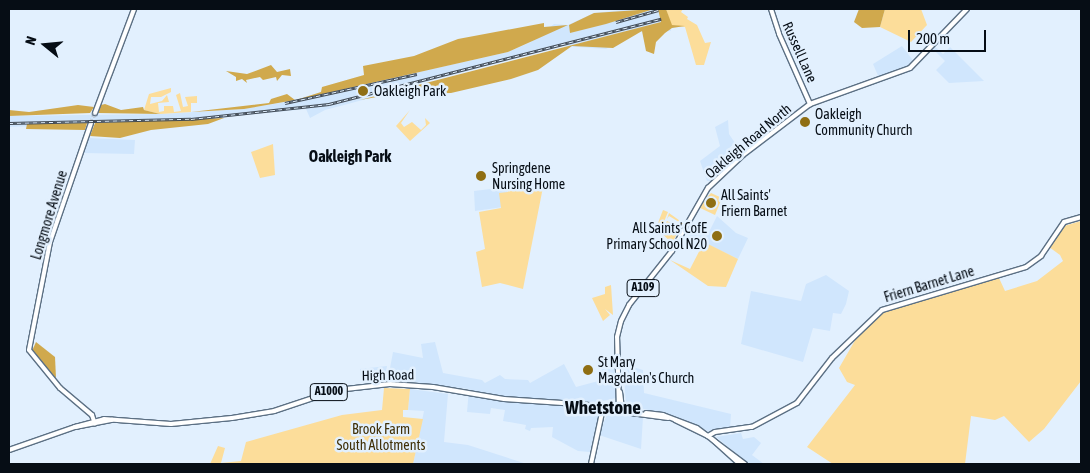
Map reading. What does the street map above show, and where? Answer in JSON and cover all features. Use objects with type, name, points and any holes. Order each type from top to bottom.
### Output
[{"type":"main road","points":[[95,113],[134,9]]},
{"type":"main road","name":"Russell Lane","points":[[771,9],[779,34],[810,104]]},
{"type":"main road","name":"Oakleigh Road North","points":[[620,409],[618,337],[629,305],[668,256],[708,188],[743,155],[810,104],[910,68],[967,9]]},
{"type":"main road","name":"Longmore Avenue","points":[[91,123],[50,242],[29,344],[30,354],[55,383],[89,413],[93,422]]},
{"type":"main road","name":"Friern Barnet Lane","points":[[710,438],[718,432],[752,428],[796,403],[832,358],[882,310],[1026,267],[1041,256],[1064,222],[1081,217]]},
{"type":"main road","name":"High Road","points":[[93,422],[112,420],[164,424],[256,415],[322,394],[375,385],[415,385],[507,398],[620,409],[668,418],[687,423],[744,464]]},
{"type":"main road","points":[[591,464],[603,408]]},
{"type":"main road","name":"A1000","points":[[9,450],[93,422]]},
{"type":"main road","name":"High Road","points":[[710,438],[740,464]]},
{"type":"shaded area","points":[[632,9],[666,9],[671,31],[638,32],[606,49],[563,46],[360,99],[374,97],[325,110],[310,118],[306,109],[195,120],[9,127],[9,116],[161,114],[244,109],[291,101],[508,52],[531,42],[554,24],[568,25],[594,13]]},
{"type":"shaded area","points":[[654,9],[570,33],[569,25],[594,13]]},
{"type":"shaded area","points":[[658,9],[666,9],[672,25],[685,26],[672,28],[665,33],[656,42],[654,54],[646,51],[642,31],[613,48],[572,46],[538,70],[511,79],[451,93],[409,94],[408,97],[388,95],[360,100],[661,22]]},
{"type":"shaded area","points":[[859,9],[885,9],[880,27],[862,28],[854,22]]},
{"type":"shaded area","points":[[544,23],[544,27],[568,25],[508,52],[296,100],[321,92],[322,87],[364,75],[363,66],[414,56],[458,39]]},
{"type":"shaded area","points":[[902,46],[915,63],[910,68],[879,78],[873,64]]},
{"type":"shaded area","points":[[934,46],[943,54],[950,47],[984,81],[949,83],[936,70],[945,61],[932,48]]},
{"type":"shaded area","points":[[271,65],[277,72],[290,69],[291,76],[282,75],[277,81],[276,77],[263,80],[260,77],[246,80],[247,83],[242,79],[236,81],[236,77],[226,71],[247,74]]},
{"type":"shaded area","points":[[287,94],[295,100],[244,109],[191,112],[269,103],[271,99]]},
{"type":"shaded area","points":[[105,104],[121,110],[143,107],[144,110],[160,114],[98,113],[101,105]]},
{"type":"shaded area","points":[[78,105],[94,107],[90,113],[9,116],[9,110],[29,112]]},
{"type":"shaded area","points":[[224,118],[208,124],[151,130],[120,138],[90,136],[95,123]]},
{"type":"shaded area","points":[[728,120],[729,134],[735,143],[728,149],[735,158],[712,181],[707,181],[700,161],[720,146],[715,127]]},
{"type":"shaded area","points":[[87,123],[85,130],[26,129],[27,124]]},
{"type":"shaded area","points":[[89,138],[135,140],[134,154],[84,153]]},
{"type":"shaded area","points":[[507,187],[510,206],[475,211],[474,191]]},
{"type":"shaded area","name":"All Saints' CofE Primary School N20","points":[[717,216],[736,233],[748,238],[738,259],[684,233],[689,224],[708,234]]},
{"type":"shaded area","points":[[826,275],[849,291],[846,304],[841,314],[833,313],[830,331],[813,328],[803,362],[741,344],[751,291],[801,301],[806,284]]},
{"type":"shaded area","points":[[36,342],[55,357],[56,378],[32,351]]},
{"type":"shaded area","points":[[435,342],[443,373],[482,380],[485,383],[500,375],[505,379],[528,380],[530,383],[564,364],[576,387],[602,380],[601,366],[614,365],[616,398],[603,401],[590,452],[578,451],[552,437],[553,427],[531,428],[530,431],[525,429],[526,425],[503,421],[505,410],[491,408],[490,414],[467,412],[469,389],[388,379],[393,352],[423,358],[421,344]]},
{"type":"shaded area","points":[[623,364],[643,370],[644,393],[731,414],[730,428],[708,431],[675,416],[626,405]]},
{"type":"shaded area","points":[[387,366],[385,378],[361,380],[360,369]]},
{"type":"shaded area","points":[[410,389],[448,394],[444,442],[468,445],[527,464],[413,464],[424,411],[408,410]]},
{"type":"shaded area","points":[[607,414],[643,417],[641,449],[599,435]]},
{"type":"shaded area","points":[[741,433],[743,439],[754,437],[761,443],[752,455],[764,464],[749,464],[716,437]]},
{"type":"green space","points":[[666,9],[683,9],[681,12],[688,17],[687,19],[697,25],[705,43],[711,42],[704,65],[696,65],[685,27],[671,25]]},
{"type":"green space","points":[[885,9],[921,9],[927,25],[911,42],[880,27]]},
{"type":"green space","points":[[171,88],[171,92],[161,97],[151,97],[150,104],[162,101],[167,95],[169,102],[158,103],[159,112],[164,111],[164,106],[173,106],[174,112],[181,111],[176,95],[180,93],[183,107],[188,106],[185,97],[197,96],[197,103],[191,103],[191,112],[160,114],[144,110],[149,94]]},
{"type":"green space","points":[[410,110],[401,123],[404,127],[412,122],[421,130],[426,125],[425,118],[430,123],[410,141],[396,126]]},
{"type":"green space","points":[[273,144],[275,175],[260,178],[251,152]]},
{"type":"green space","points":[[544,182],[523,289],[500,283],[482,287],[476,252],[485,249],[479,212],[501,208],[499,193],[508,192],[507,187]]},
{"type":"green space","points":[[711,193],[722,198],[715,215],[698,207]]},
{"type":"green space","points":[[663,210],[668,212],[663,224],[664,226],[667,221],[677,226],[679,222],[669,216],[667,219],[669,213],[683,223],[672,243],[657,229],[659,227],[656,228]]},
{"type":"green space","points":[[1081,221],[1081,381],[1044,429],[1029,442],[1004,416],[995,420],[971,416],[965,464],[833,464],[807,447],[855,385],[847,382],[839,368],[857,337],[880,314],[985,279],[999,278],[1005,291],[1037,281],[1063,261],[1060,255],[1049,247],[1058,233],[1064,226]]},
{"type":"green space","points":[[704,242],[738,259],[726,287],[708,286],[670,260],[690,269]]},
{"type":"green space","points":[[611,285],[613,315],[605,309],[610,315],[603,321],[592,298],[605,294],[605,287]]},
{"type":"green space","name":"Brook Farm South Allotments","points":[[384,388],[410,389],[408,410],[403,410],[403,417],[423,419],[413,464],[210,464],[218,446],[225,448],[221,463],[241,461],[246,442],[342,415],[382,410]]},
{"type":"tunnel","points":[[91,123],[95,113]]},
{"type":"railway","points":[[616,22],[658,10]]},
{"type":"railway","points":[[9,123],[191,119],[329,104],[661,19]]},
{"type":"railway","points":[[285,103],[417,74]]},
{"type":"place","name":"Oakleigh Park","points":[[363,91]]},
{"type":"place","name":"Oakleigh Community Church","points":[[805,122]]},
{"type":"place","name":"Springdene Nursing Home","points":[[481,176]]},
{"type":"place","name":"All Saints' Friern Barnet","points":[[711,203]]},
{"type":"place","name":"All Saints' CofE Primary School N20","points":[[717,236]]},
{"type":"place","name":"St Mary Magdalen's Church","points":[[588,370]]},
{"type":"district","name":"Oakleigh Park","points":[[350,156]]},
{"type":"district","name":"Whetstone","points":[[603,408]]}]
